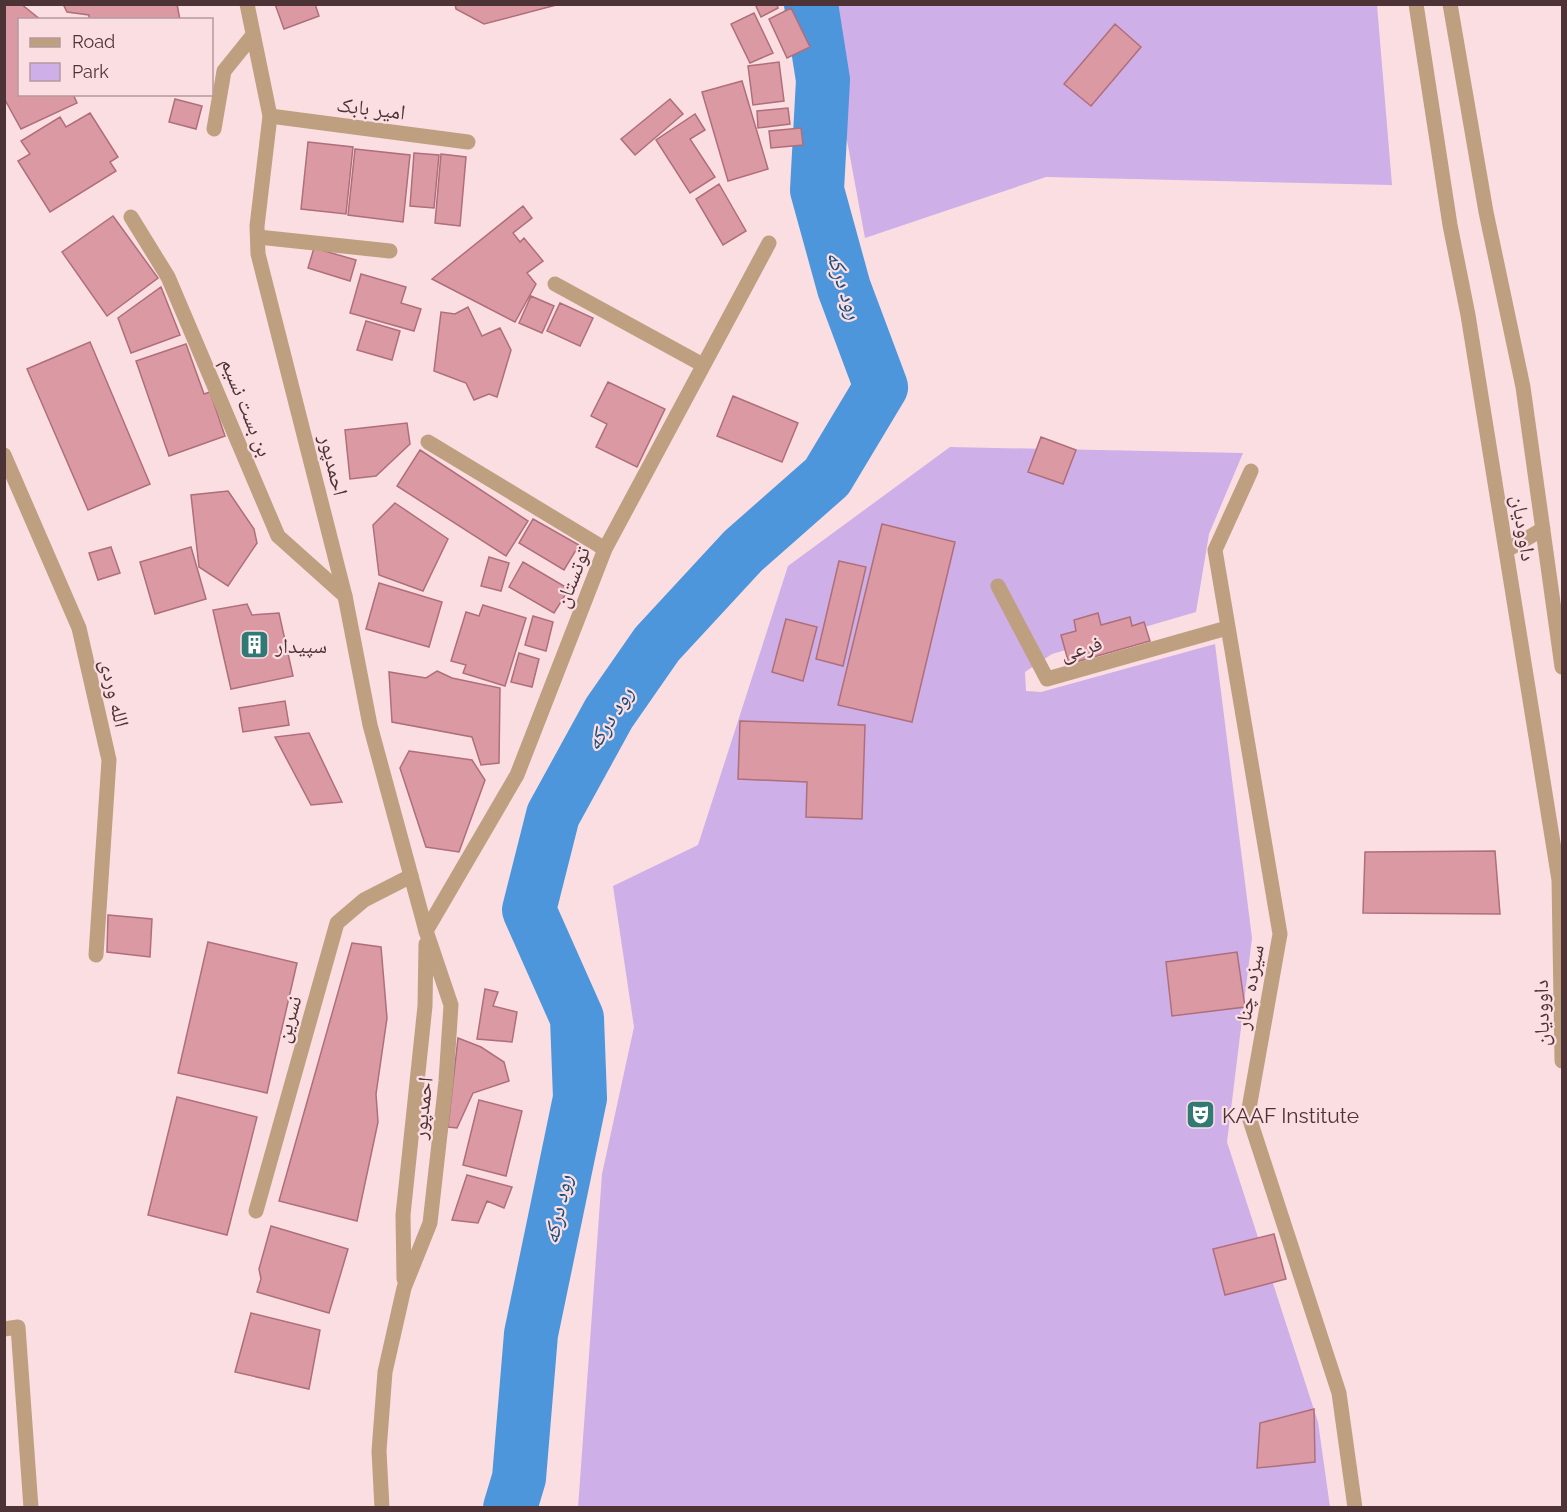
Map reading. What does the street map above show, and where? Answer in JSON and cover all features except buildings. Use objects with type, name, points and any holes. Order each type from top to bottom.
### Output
[{"type":"street","name":"احمدپور","points":[[247,4],[270,116],[258,254],[345,596],[370,725],[426,931],[451,1005],[446,1081],[430,1223],[404,1288],[385,1372],[379,1451],[382,1508]]},
{"type":"street","name":"داوودیان","points":[[1416,4],[1448,214],[1468,315],[1559,880],[1563,1061]]},
{"type":"street","name":"داوودیان","points":[[1450,4],[1486,212],[1523,387],[1563,667]]},
{"type":"street","points":[[214,129],[224,71],[253,35]]},
{"type":"street","name":"امیر بابک","points":[[270,116],[468,142]]},
{"type":"street","name":"بن بست نسیم","points":[[131,217],[168,277],[278,536],[345,596]]},
{"type":"street","points":[[258,237],[390,251]]},
{"type":"street","name":"توتستان","points":[[426,931],[517,775],[605,549],[769,243]]},
{"type":"street","points":[[555,284],[703,366]]},
{"type":"street","points":[[428,442],[605,549]]},
{"type":"street","name":"الله وردی","points":[[4,455],[79,628],[109,760],[96,955]]},
{"type":"street","name":"سیزده چنار","points":[[1251,471],[1215,550],[1280,934],[1248,1114],[1339,1393],[1355,1508]]},
{"type":"street","points":[[1506,550],[1544,529]]},
{"type":"street","name":"فرعی","points":[[998,586],[1047,679],[1227,628]]},
{"type":"street","name":"نسرین","points":[[256,1211],[337,923],[363,900],[411,876]]},
{"type":"street","name":"احمدپور","points":[[404,1288],[403,1215],[425,1006],[426,931]]},
{"type":"street","points":[[4,1329],[18,1327],[31,1508]]},
{"type":"green space","points":[[822,5],[1377,5],[1392,185],[1046,177],[865,238]]},
{"type":"green space","points":[[950,447],[1243,453],[1209,534],[1196,612],[1052,654],[1025,672],[1026,691],[1041,692],[1215,644],[1252,938],[1227,1142],[1318,1422],[1330,1507],[578,1508],[602,1174],[634,1027],[613,886],[698,845],[788,566]]},
{"type":"waterway","name":"رود درکه","points":[[510,1508],[519,1478],[531,1334],[580,1098],[577,1018],[529,910],[553,815],[609,713],[657,644],[743,551],[827,477],[881,387],[844,288],[817,190],[823,80],[811,4]]},
{"type":"place","name":"سپیدار","points":[[254,645]]},
{"type":"place","name":"KAAF Institute","points":[[1201,1115]]}]
